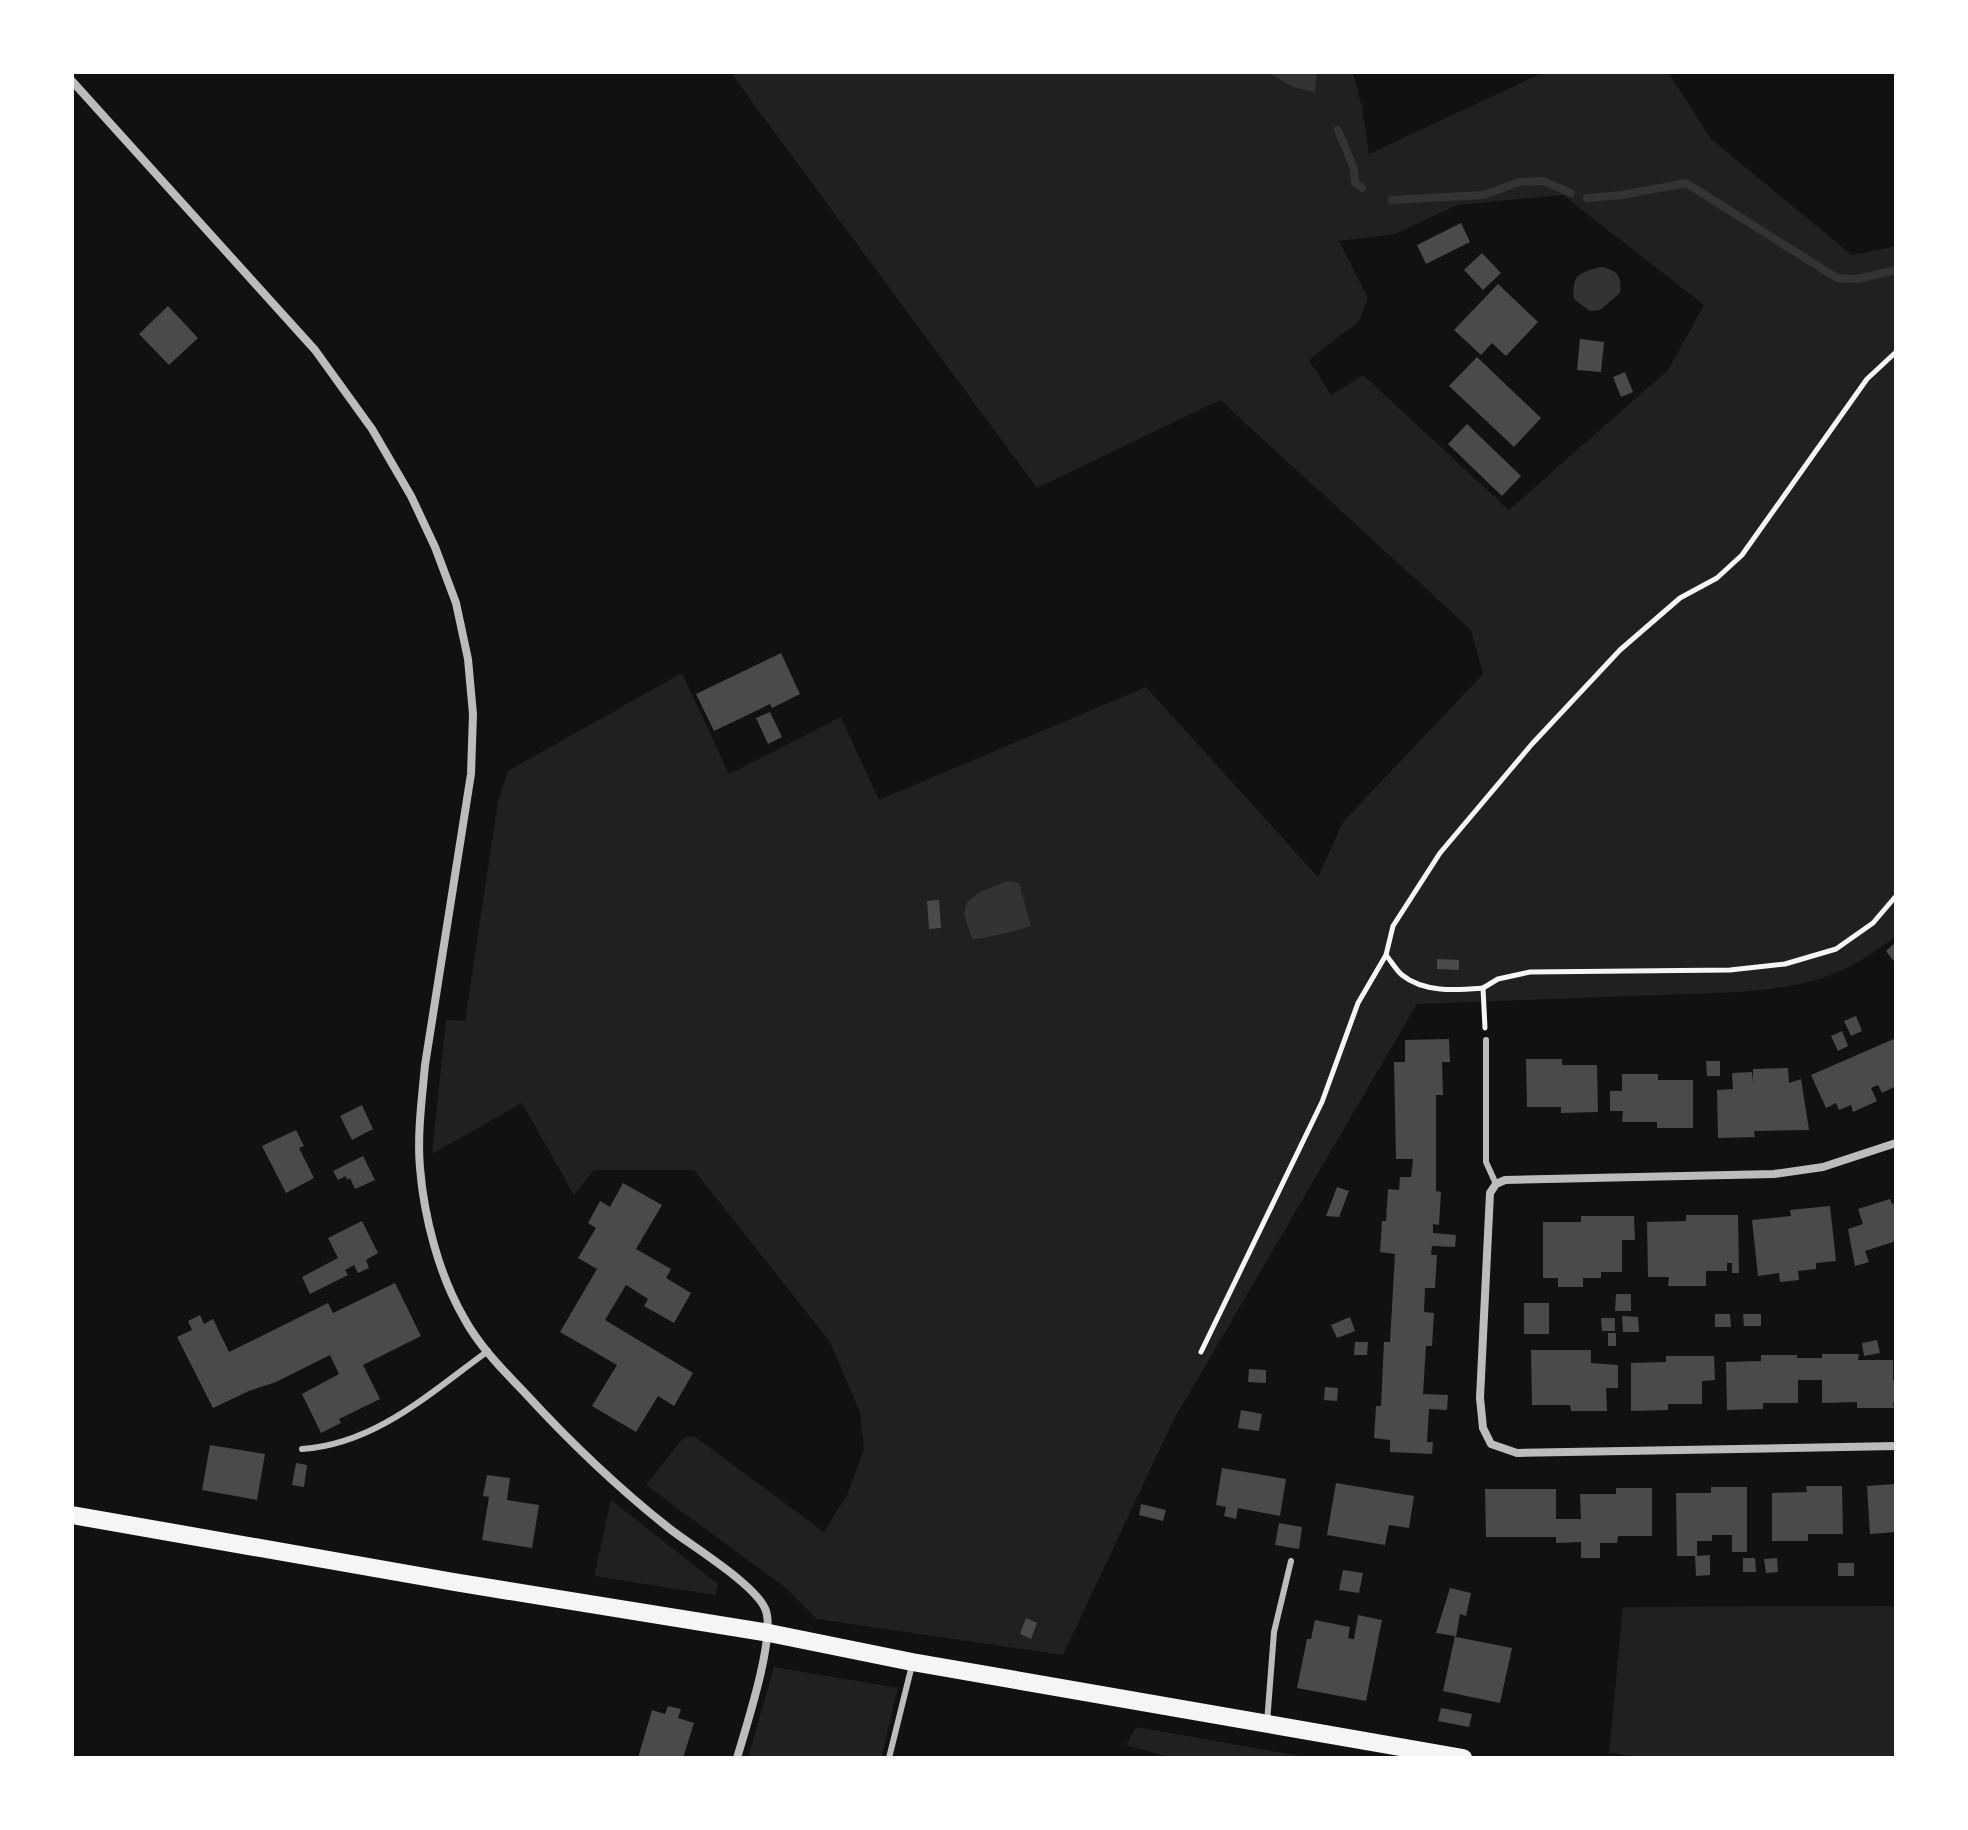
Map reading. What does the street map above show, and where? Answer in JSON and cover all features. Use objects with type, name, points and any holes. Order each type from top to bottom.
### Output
[{"type":"main road","points":[[72,1515],[439,1580],[769,1633],[912,1662],[1463,1758]]},
{"type":"street","points":[[72,81],[315,350],[372,429],[411,496],[435,547],[456,603],[468,659],[473,714],[471,774],[425,1065],[420,1168],[431,1227],[442,1267],[464,1319],[488,1351],[546,1416],[623,1490],[748,1587],[766,1609],[769,1633],[737,1758]]},
{"type":"street","points":[[1896,1143],[1823,1167],[1774,1174],[1505,1180],[1496,1184],[1490,1193],[1480,1398],[1483,1428],[1491,1444],[1517,1453],[1896,1446]]},
{"type":"lane","points":[[1486,1040],[1486,1162],[1496,1184]]},
{"type":"lane","points":[[302,1449],[330,1447],[357,1439],[393,1420],[488,1351]]},
{"type":"lane","points":[[1267,1724],[1274,1632],[1291,1561]]},
{"type":"lane","points":[[889,1758],[912,1662]]},
{"type":"path","points":[[1201,1352],[1322,1102],[1358,1003],[1386,955],[1393,926],[1440,853],[1532,744],[1620,650],[1680,598],[1717,578],[1742,555],[1867,379],[1896,352]]},
{"type":"path","points":[[1386,955],[1401,975],[1425,986],[1456,990],[1483,988],[1498,979],[1530,972],[1702,971],[1785,964],[1836,949],[1873,923],[1896,896]]},
{"type":"path","points":[[1483,988],[1486,1040]]},
{"type":"shaded area","points":[[730,72],[1267,72],[1293,87],[1315,91],[1317,72],[1353,72],[1369,154],[1544,72],[1668,72],[1711,139],[1852,255],[1896,246],[1896,936],[1841,971],[1786,987],[1741,992],[1417,1004],[1173,1421],[1063,1655],[817,1619],[787,1589],[646,1485],[683,1438],[694,1436],[824,1532],[847,1495],[864,1449],[860,1412],[830,1342],[694,1170],[594,1170],[574,1195],[522,1103],[432,1154],[446,1020],[465,1021],[498,801],[508,771],[682,673],[729,774],[841,717],[879,800],[1146,687],[1318,877],[1343,822],[1483,674],[1471,630],[1220,400],[1037,488]],"holes":[[[1563,195],[1704,305],[1668,370],[1509,510],[1363,375],[1331,395],[1309,360],[1359,321],[1368,298],[1339,241],[1395,234],[1457,205]]]},
{"type":"shaded area","points":[[1267,72],[1317,72],[1315,92],[1293,87]]},
{"type":"shaded area","points":[[1601,267],[1617,275],[1620,293],[1600,310],[1590,311],[1574,299],[1575,280],[1582,273]]},
{"type":"shaded area","points":[[1008,881],[1019,883],[1031,926],[972,939],[964,914],[967,902],[980,892]]},
{"type":"shaded area","points":[[611,1500],[718,1584],[715,1595],[594,1576]]},
{"type":"shaded area","points":[[1896,1606],[1896,1758],[1647,1758],[1609,1753],[1623,1607]]},
{"type":"shaded area","points":[[774,1667],[898,1688],[881,1758],[748,1758]]},
{"type":"shaded area","points":[[1136,1727],[1312,1758],[1172,1758],[1126,1745]]},
{"type":"building","points":[[1461,223],[1470,242],[1426,264],[1417,245]]},
{"type":"building","points":[[1482,253],[1501,273],[1483,290],[1464,270]]},
{"type":"building","points":[[1498,284],[1538,322],[1506,356],[1492,343],[1481,355],[1454,330]]},
{"type":"building","points":[[168,306],[198,338],[169,365],[139,334]]},
{"type":"building","points":[[1580,339],[1604,342],[1601,372],[1577,370]]},
{"type":"building","points":[[1477,357],[1541,418],[1514,447],[1449,386]]},
{"type":"building","points":[[1625,372],[1633,392],[1621,397],[1613,377]]},
{"type":"building","points":[[1467,424],[1521,476],[1502,496],[1448,444]]},
{"type":"building","points":[[781,653],[800,694],[772,708],[770,704],[714,731],[696,694]]},
{"type":"building","points":[[770,712],[782,737],[768,744],[756,718]]},
{"type":"building","points":[[939,900],[941,928],[929,929],[927,901]]},
{"type":"building","points":[[1896,942],[1896,964],[1886,951]]},
{"type":"building","points":[[1437,959],[1459,960],[1459,970],[1437,969]]},
{"type":"building","points":[[1856,1016],[1862,1031],[1851,1036],[1844,1021]]},
{"type":"building","points":[[1842,1031],[1848,1046],[1838,1051],[1831,1036]]},
{"type":"building","points":[[1896,1038],[1896,1086],[1882,1093],[1878,1085],[1871,1088],[1877,1101],[1853,1112],[1851,1105],[1839,1110],[1836,1103],[1826,1108],[1811,1075]]},
{"type":"building","points":[[1449,1039],[1450,1062],[1442,1062],[1443,1095],[1436,1095],[1436,1191],[1441,1192],[1439,1225],[1433,1224],[1433,1233],[1456,1235],[1455,1247],[1432,1246],[1431,1255],[1437,1255],[1435,1288],[1425,1288],[1424,1312],[1434,1313],[1432,1346],[1426,1346],[1423,1394],[1448,1395],[1447,1410],[1429,1409],[1427,1442],[1433,1442],[1432,1454],[1390,1452],[1390,1440],[1374,1438],[1376,1406],[1381,1406],[1384,1342],[1390,1342],[1395,1254],[1380,1252],[1382,1221],[1386,1221],[1388,1189],[1399,1190],[1400,1177],[1411,1177],[1413,1159],[1396,1159],[1394,1062],[1405,1062],[1405,1040]]},
{"type":"building","points":[[1526,1059],[1562,1059],[1562,1065],[1597,1065],[1598,1112],[1561,1113],[1561,1107],[1527,1107]]},
{"type":"building","points":[[1706,1061],[1720,1061],[1720,1076],[1707,1076]]},
{"type":"building","points":[[1788,1068],[1789,1083],[1801,1079],[1809,1130],[1754,1131],[1755,1137],[1718,1138],[1717,1090],[1733,1089],[1732,1073],[1752,1072],[1753,1083],[1753,1069]]},
{"type":"building","points":[[1622,1074],[1658,1074],[1658,1080],[1693,1080],[1693,1128],[1657,1128],[1657,1122],[1622,1122],[1623,1111],[1610,1111],[1610,1091],[1622,1091]]},
{"type":"building","points":[[362,1105],[373,1129],[352,1140],[340,1116]]},
{"type":"building","points":[[296,1130],[304,1146],[299,1148],[314,1178],[286,1193],[262,1146]]},
{"type":"building","points":[[363,1156],[375,1180],[355,1189],[350,1178],[347,1180],[346,1176],[338,1180],[333,1171]]},
{"type":"building","points":[[623,1183],[662,1205],[636,1249],[671,1269],[666,1278],[691,1293],[674,1323],[644,1306],[648,1299],[626,1285],[605,1320],[693,1373],[674,1406],[658,1396],[636,1432],[592,1406],[617,1365],[560,1332],[597,1269],[578,1258],[596,1228],[588,1223],[600,1201],[610,1207]]},
{"type":"building","points":[[1337,1187],[1349,1191],[1339,1217],[1326,1216]]},
{"type":"building","points":[[1890,1199],[1892,1204],[1896,1203],[1896,1241],[1865,1251],[1869,1262],[1855,1266],[1848,1229],[1863,1224],[1858,1209]]},
{"type":"building","points":[[1830,1206],[1836,1261],[1816,1263],[1816,1269],[1798,1271],[1799,1280],[1780,1282],[1779,1273],[1758,1276],[1752,1220],[1791,1216],[1790,1210]]},
{"type":"building","points":[[1686,1215],[1738,1215],[1739,1273],[1732,1273],[1732,1263],[1727,1263],[1727,1271],[1706,1271],[1706,1286],[1668,1286],[1669,1277],[1648,1277],[1647,1222],[1686,1221]]},
{"type":"building","points":[[1581,1216],[1634,1216],[1635,1240],[1622,1240],[1622,1272],[1601,1272],[1601,1278],[1583,1278],[1583,1287],[1558,1287],[1558,1278],[1543,1278],[1543,1222],[1581,1222]]},
{"type":"building","points":[[362,1221],[378,1253],[366,1260],[369,1268],[358,1273],[354,1265],[345,1270],[348,1275],[310,1294],[302,1277],[338,1258],[328,1238]]},
{"type":"building","points":[[395,1283],[421,1336],[363,1365],[380,1399],[339,1419],[341,1423],[321,1433],[302,1394],[339,1374],[330,1355],[213,1408],[177,1337],[192,1330],[188,1321],[200,1315],[204,1324],[213,1319],[229,1352],[328,1303],[333,1313]]},
{"type":"building","points":[[1616,1294],[1631,1294],[1631,1311],[1615,1311]]},
{"type":"building","points":[[1524,1303],[1549,1303],[1549,1334],[1524,1334]]},
{"type":"building","points":[[1715,1314],[1730,1314],[1731,1327],[1715,1327]]},
{"type":"building","points":[[1743,1314],[1761,1314],[1761,1326],[1744,1326]]},
{"type":"building","points":[[1622,1316],[1638,1317],[1639,1332],[1623,1332]]},
{"type":"building","points":[[1350,1317],[1355,1331],[1337,1338],[1331,1325]]},
{"type":"building","points":[[1601,1318],[1615,1318],[1615,1331],[1602,1331]]},
{"type":"building","points":[[1608,1333],[1616,1333],[1616,1346],[1608,1346]]},
{"type":"building","points":[[1877,1340],[1880,1353],[1864,1356],[1862,1343]]},
{"type":"building","points":[[1355,1342],[1368,1342],[1367,1355],[1354,1355]]},
{"type":"building","points":[[1531,1350],[1591,1350],[1591,1363],[1618,1365],[1618,1388],[1606,1388],[1607,1411],[1571,1411],[1570,1405],[1532,1405]]},
{"type":"building","points":[[1822,1354],[1859,1354],[1858,1360],[1893,1360],[1893,1380],[1896,1380],[1894,1408],[1857,1408],[1857,1402],[1822,1403],[1822,1380],[1798,1380],[1798,1403],[1763,1403],[1763,1409],[1727,1410],[1726,1362],[1761,1361],[1761,1355],[1822,1358]]},
{"type":"building","points":[[1666,1356],[1714,1356],[1715,1380],[1702,1381],[1702,1404],[1668,1404],[1668,1410],[1631,1411],[1631,1363],[1666,1362]]},
{"type":"building","points":[[1249,1369],[1266,1370],[1266,1383],[1248,1382]]},
{"type":"building","points":[[1325,1387],[1338,1388],[1337,1401],[1324,1400]]},
{"type":"building","points":[[1241,1410],[1262,1414],[1259,1431],[1238,1428]]},
{"type":"building","points":[[210,1445],[265,1454],[257,1500],[202,1490]]},
{"type":"building","points":[[296,1463],[307,1465],[304,1487],[292,1485]]},
{"type":"building","points":[[1222,1468],[1286,1479],[1280,1516],[1238,1508],[1236,1519],[1224,1516],[1226,1507],[1216,1505]]},
{"type":"building","points":[[487,1475],[510,1478],[507,1500],[539,1505],[532,1548],[482,1540],[489,1497],[483,1496]]},
{"type":"building","points":[[1336,1483],[1414,1496],[1409,1528],[1389,1525],[1385,1545],[1327,1535]]},
{"type":"building","points":[[1896,1484],[1896,1532],[1870,1534],[1867,1486]]},
{"type":"building","points":[[1806,1486],[1842,1486],[1843,1534],[1808,1534],[1808,1541],[1772,1541],[1772,1493],[1807,1492]]},
{"type":"building","points":[[1711,1487],[1747,1487],[1747,1552],[1732,1552],[1732,1535],[1712,1535],[1712,1541],[1697,1541],[1697,1556],[1710,1555],[1710,1575],[1696,1576],[1695,1556],[1677,1556],[1676,1493],[1711,1493]]},
{"type":"building","points":[[1616,1488],[1652,1488],[1652,1536],[1618,1536],[1617,1543],[1600,1543],[1600,1558],[1581,1558],[1581,1542],[1556,1543],[1556,1537],[1486,1537],[1485,1489],[1556,1489],[1556,1519],[1581,1519],[1580,1494],[1616,1494]]},
{"type":"building","points":[[1141,1504],[1166,1510],[1163,1521],[1139,1515]]},
{"type":"building","points":[[1279,1523],[1302,1527],[1299,1549],[1275,1545]]},
{"type":"building","points":[[1743,1558],[1755,1558],[1756,1572],[1743,1572]]},
{"type":"building","points":[[1777,1558],[1778,1572],[1766,1573],[1764,1559]]},
{"type":"building","points":[[1838,1563],[1854,1563],[1854,1576],[1838,1576]]},
{"type":"building","points":[[1343,1570],[1363,1573],[1359,1593],[1339,1590]]},
{"type":"building","points":[[1450,1588],[1471,1593],[1466,1616],[1460,1614],[1456,1637],[1512,1648],[1500,1703],[1443,1691],[1455,1636],[1436,1633]]},
{"type":"building","points":[[1358,1615],[1382,1620],[1366,1701],[1297,1688],[1307,1639],[1311,1639],[1315,1620],[1350,1627],[1348,1638],[1354,1639]]},
{"type":"building","points":[[1026,1618],[1037,1623],[1031,1639],[1020,1634]]},
{"type":"building","points":[[668,1706],[681,1709],[678,1718],[694,1723],[683,1758],[638,1758],[652,1710],[665,1714]]},
{"type":"building","points":[[1441,1708],[1472,1714],[1469,1727],[1438,1721]]},
{"type":"waterway","points":[[1338,130],[1354,169],[1355,183],[1362,188]]},
{"type":"waterway","points":[[1392,200],[1484,195],[1519,182],[1543,181],[1571,193]]},
{"type":"waterway","points":[[1587,198],[1686,183],[1837,278],[1857,279],[1896,270]]}]
